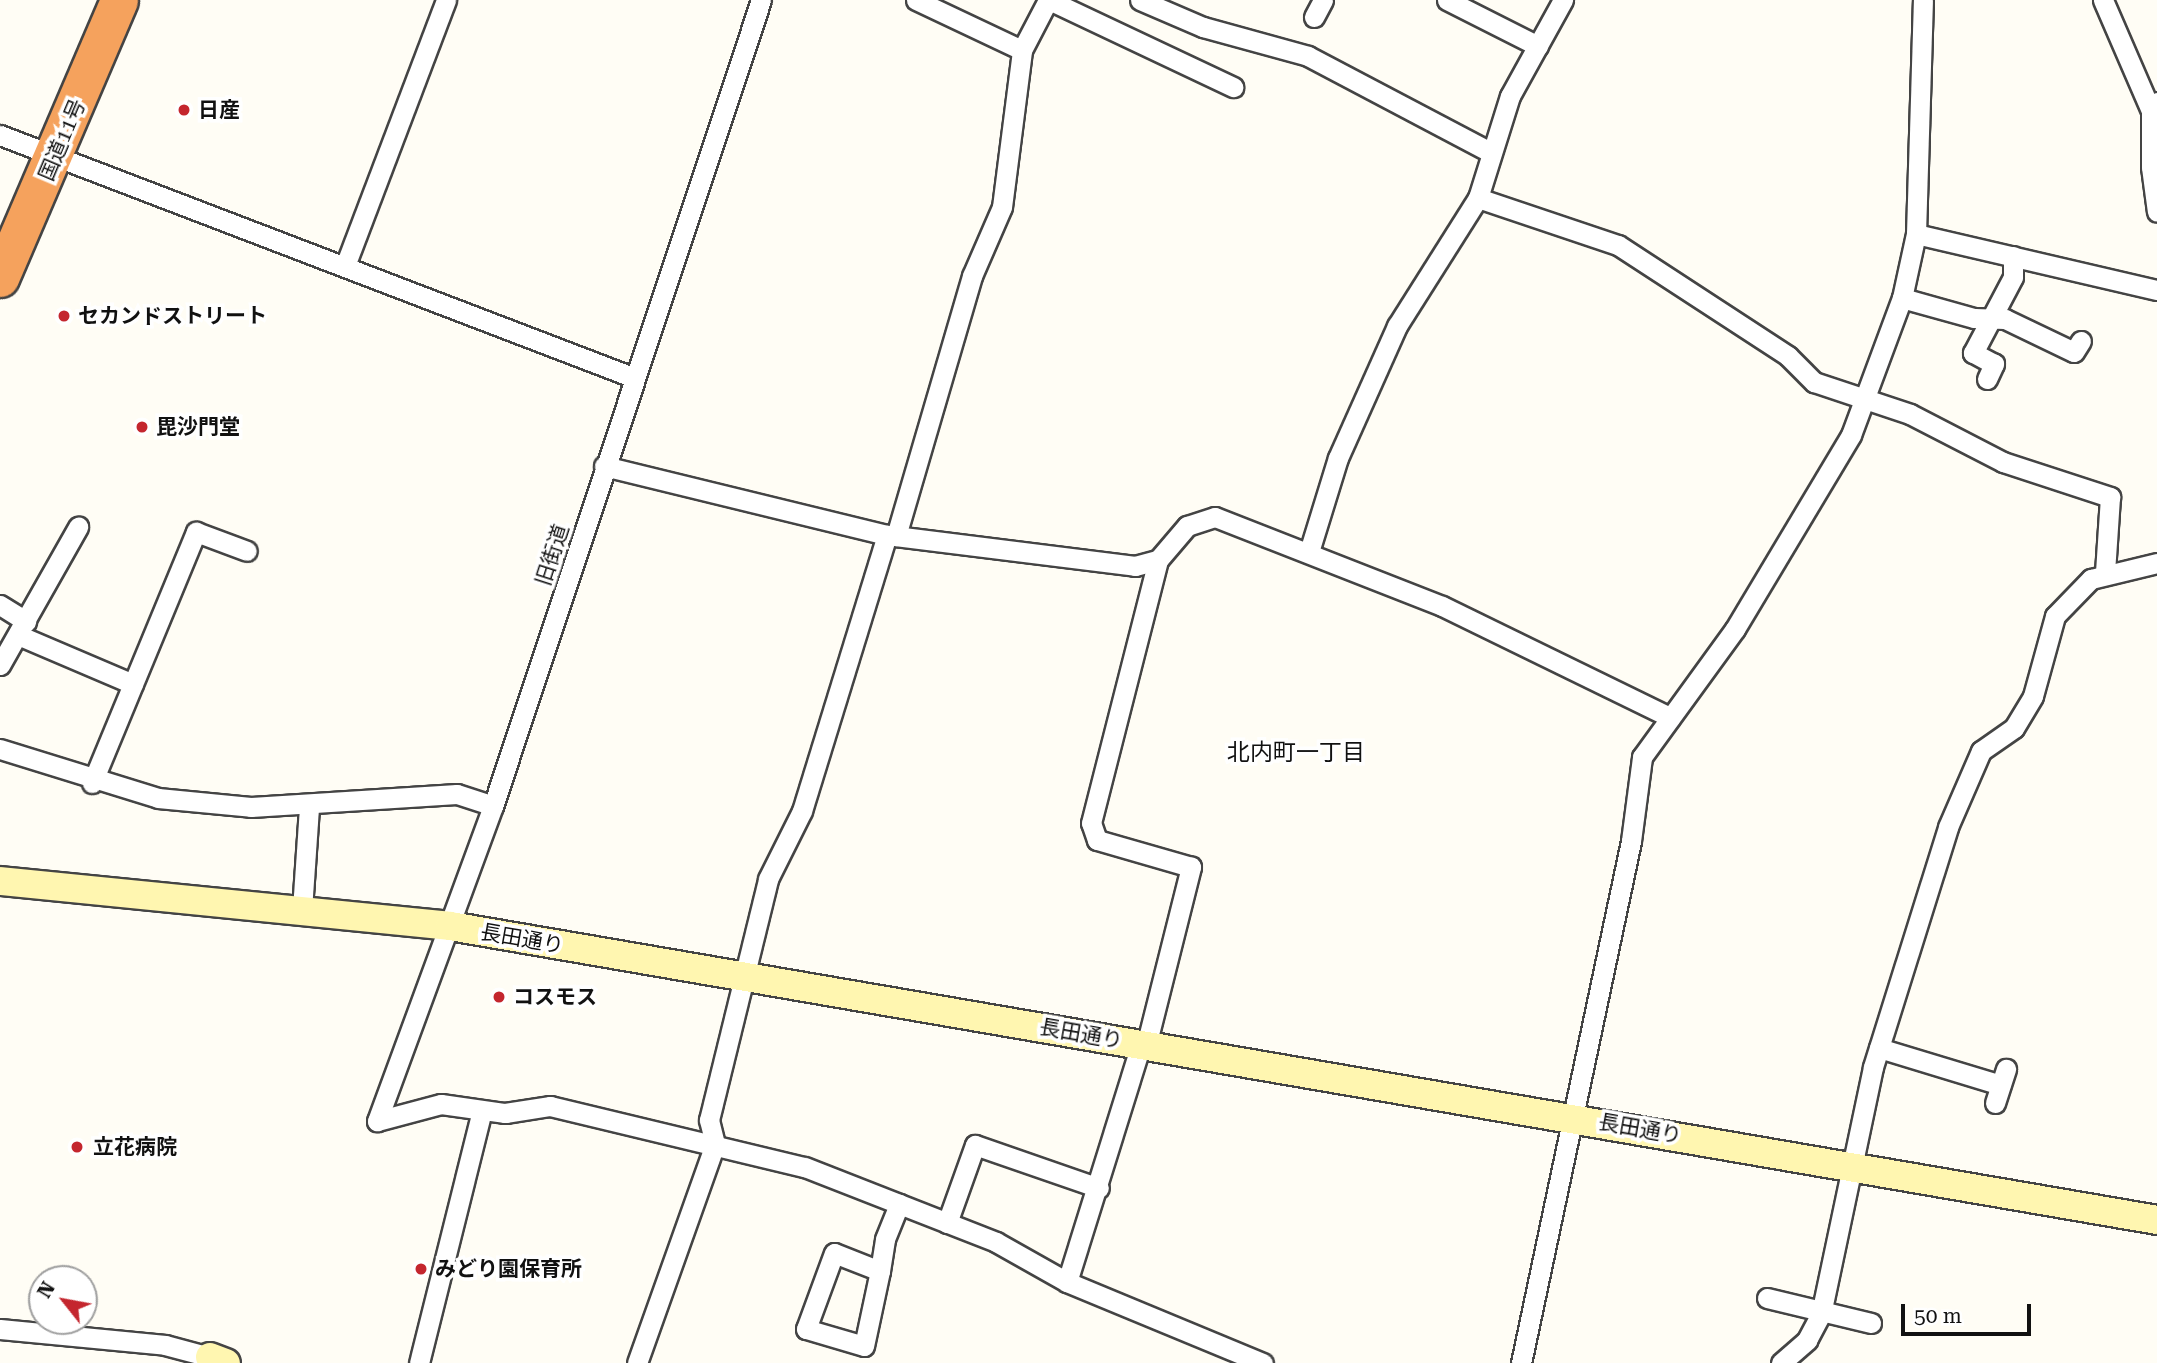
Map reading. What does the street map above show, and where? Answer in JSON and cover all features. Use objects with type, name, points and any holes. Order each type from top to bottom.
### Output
[{"type":"highway","name":"国道11号","points":[[0,278],[56,157],[119,0]]},
{"type":"street","points":[[345,266],[446,0]]},
{"type":"street","name":"旧街道","points":[[482,1111],[441,1104],[377,1121],[493,807],[604,466],[761,0]]},
{"type":"street","points":[[637,1363],[715,1144],[709,1120],[768,879],[802,811],[892,535],[972,276],[1002,207],[1022,50],[1049,0],[1233,87]]},
{"type":"street","points":[[1140,0],[1203,27],[1308,57],[1490,152]]},
{"type":"street","points":[[1447,0],[1538,46]]},
{"type":"street","points":[[1309,552],[1338,458],[1397,326],[1478,198],[1490,152],[1538,46],[1563,0]]},
{"type":"street","points":[[1521,1363],[1574,1118],[1642,757],[1735,629],[1852,435],[1902,298],[1916,234],[1923,0]]},
{"type":"street","points":[[2103,0],[2154,107],[2157,212]]},
{"type":"street","points":[[920,1],[1022,50]]},
{"type":"street","points":[[0,135],[635,378]]},
{"type":"street","points":[[1478,198],[1618,245],[1788,356],[1814,382],[1864,403],[1910,414],[2003,462],[2110,497],[2105,572]]},
{"type":"street","points":[[1916,234],[2157,290]]},
{"type":"street","points":[[1987,379],[1994,364],[1973,353],[2013,277],[2013,256]]},
{"type":"street","points":[[1902,298],[1993,319],[2074,352],[2081,341]]},
{"type":"street","points":[[604,466],[892,535],[1073,561],[1135,566],[1158,560]]},
{"type":"street","points":[[1067,1282],[1144,1045],[1191,867],[1097,840],[1091,823],[1158,560],[1187,526],[1215,517],[1309,552],[1453,611],[1670,717]]},
{"type":"street","points":[[0,665],[78,527]]},
{"type":"street","points":[[92,783],[196,532],[247,551]]},
{"type":"street","points":[[1781,1363],[1807,1340],[1821,1314],[1879,1048],[1948,827],[1981,751],[2014,728],[2033,696],[2055,616],[2105,572],[2157,563]]},
{"type":"street","points":[[0,605],[22,628],[133,684]]},
{"type":"street","points":[[0,748],[92,783],[158,799],[309,806],[341,797],[457,794],[493,807]]},
{"type":"street","points":[[302,910],[309,806]]},
{"type":"street","name":"長田通り","points":[[0,881],[450,926],[1852,1165],[2157,1220]]},
{"type":"street","points":[[1879,1048],[1941,1076],[2001,1086]]},
{"type":"street","points":[[419,1363],[482,1111],[550,1106],[805,1167],[1032,1258],[1067,1282],[1264,1363]]},
{"type":"street","points":[[947,1223],[975,1146],[1099,1188]]},
{"type":"street","points":[[880,1271],[834,1253],[806,1329],[864,1346],[880,1271],[899,1204]]},
{"type":"street","points":[[1768,1298],[1821,1314],[1871,1323]]},
{"type":"street","points":[[0,1329],[165,1345],[218,1360]]},
{"type":"place","name":"日産","points":[[184,110]]},
{"type":"place","name":"セカンドストリート","points":[[64,316]]},
{"type":"place","name":"毘沙門堂","points":[[142,427]]},
{"type":"place","name":"コスモス","points":[[499,997]]},
{"type":"place","name":"立花病院","points":[[77,1147]]},
{"type":"place","name":"みどり園保育所","points":[[421,1269]]},
{"type":"district","name":"北内町一丁目","points":[[1296,753]]}]
